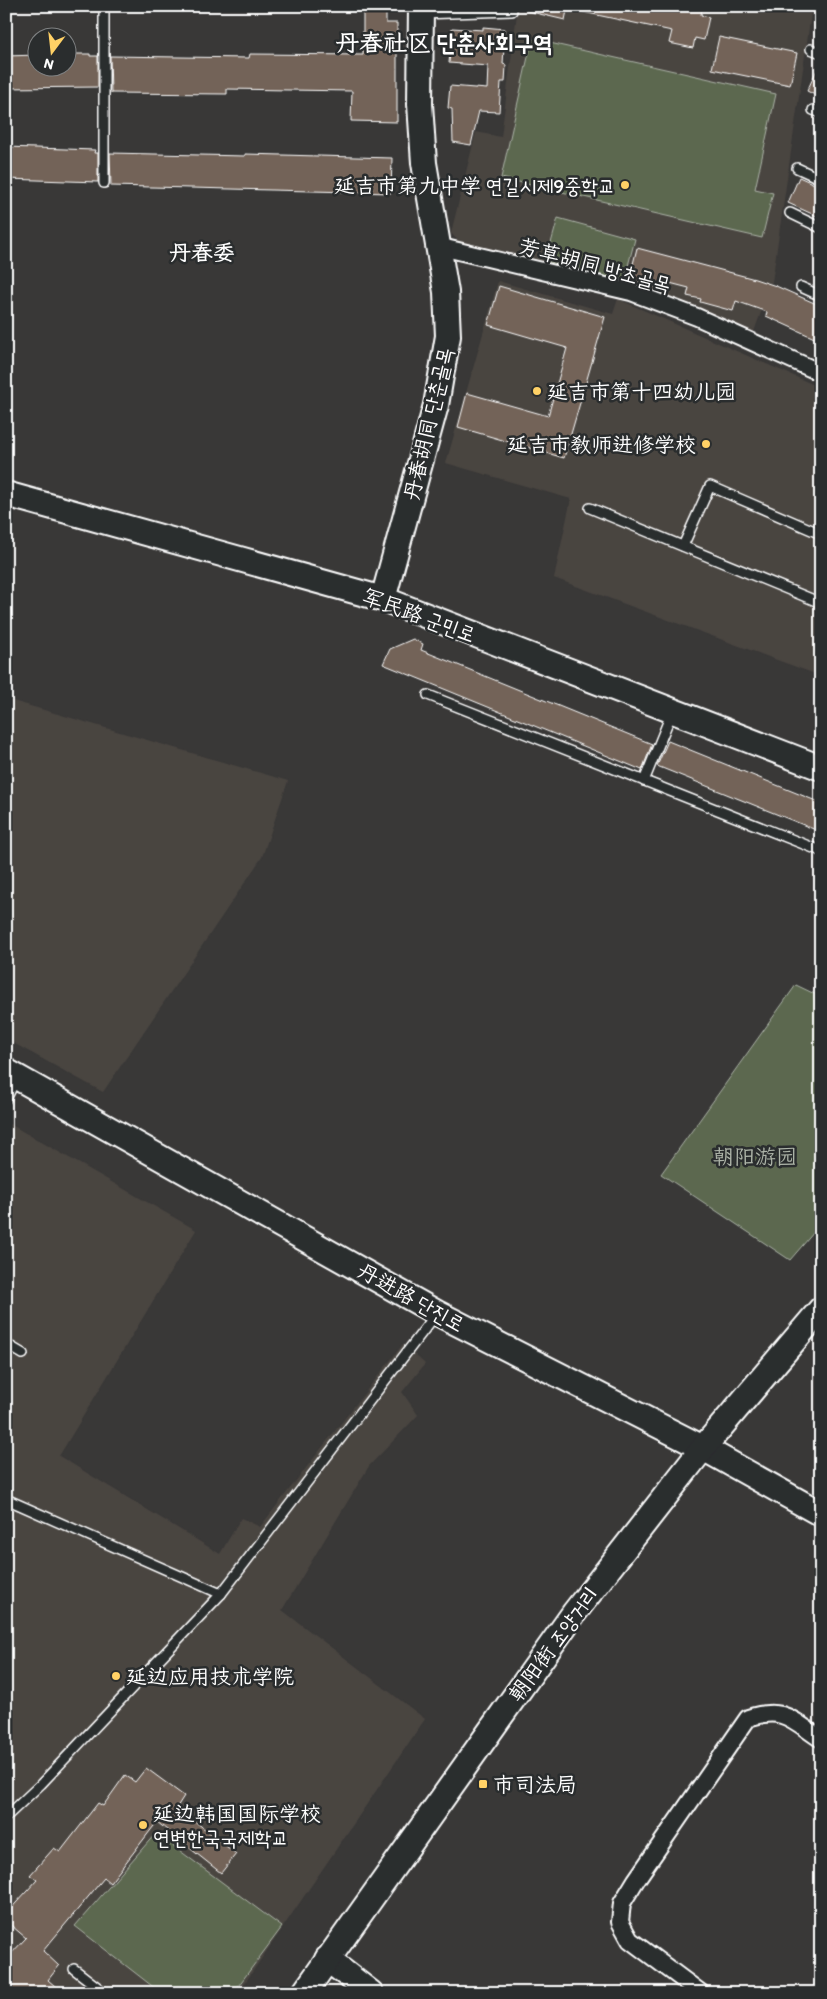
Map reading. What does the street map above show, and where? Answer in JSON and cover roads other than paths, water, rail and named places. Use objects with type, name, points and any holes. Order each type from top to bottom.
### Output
[{"type":"street","name":"丹春胡同 단춘골목","points":[[383,599],[436,405],[448,336],[446,292],[424,163],[420,104],[421,10]]},
{"type":"street","name":"芳草胡同 방초골목","points":[[437,246],[630,292],[697,317],[821,373]]},
{"type":"street","name":"军民路 군민로","points":[[6,494],[383,599],[821,768]]},
{"type":"street","name":"丹进路 단진로","points":[[12,1074],[437,1313],[704,1448],[821,1514]]},
{"type":"street","name":"朝阳街 조양거리","points":[[304,1993],[574,1613],[704,1448],[821,1309]]},
{"type":"street","points":[[701,1993],[630,1940],[620,1922],[622,1903],[748,1718],[765,1712],[784,1714],[821,1740]]},
{"type":"street","points":[[327,1959],[372,1993]]},
{"type":"lane","points":[[104,6],[104,183]]},
{"type":"lane","points":[[421,10],[512,12]]},
{"type":"lane","points":[[811,49],[821,53]]},
{"type":"lane","points":[[797,168],[821,179]]},
{"type":"lane","points":[[790,213],[821,228]]},
{"type":"lane","points":[[801,287],[821,296]]},
{"type":"lane","points":[[683,546],[710,486],[821,534]]},
{"type":"lane","points":[[590,508],[821,603]]},
{"type":"lane","points":[[428,695],[821,851]]},
{"type":"lane","points":[[644,781],[672,711]]},
{"type":"lane","points":[[6,1099],[12,1074]]},
{"type":"lane","points":[[6,1817],[54,1770],[221,1594],[437,1313]]},
{"type":"lane","points":[[6,1344],[23,1354]]},
{"type":"lane","points":[[6,1499],[221,1594]]},
{"type":"lane","points":[[74,1969],[105,1993]]},
{"type":"place","name":"延吉市第九中学 연길시제9중학교","points":[[625,185]]},
{"type":"place","name":"延吉市第十四幼儿园","points":[[537,391]]},
{"type":"place","name":"延吉市教师进修学校","points":[[706,444]]},
{"type":"place","name":"延边应用技术学院","points":[[116,1676]]},
{"type":"place","name":"市司法局","points":[[483,1784]]},
{"type":"place","name":"延边韩国国际学校 연변한국국제학교","points":[[143,1825]]},
{"type":"district","name":"丹春社区 단춘사회구역","points":[[444,42]]},
{"type":"district","name":"丹春委","points":[[202,252]]},
{"type":"park label","name":"朝阳游园","points":[[755,1156]]}]
